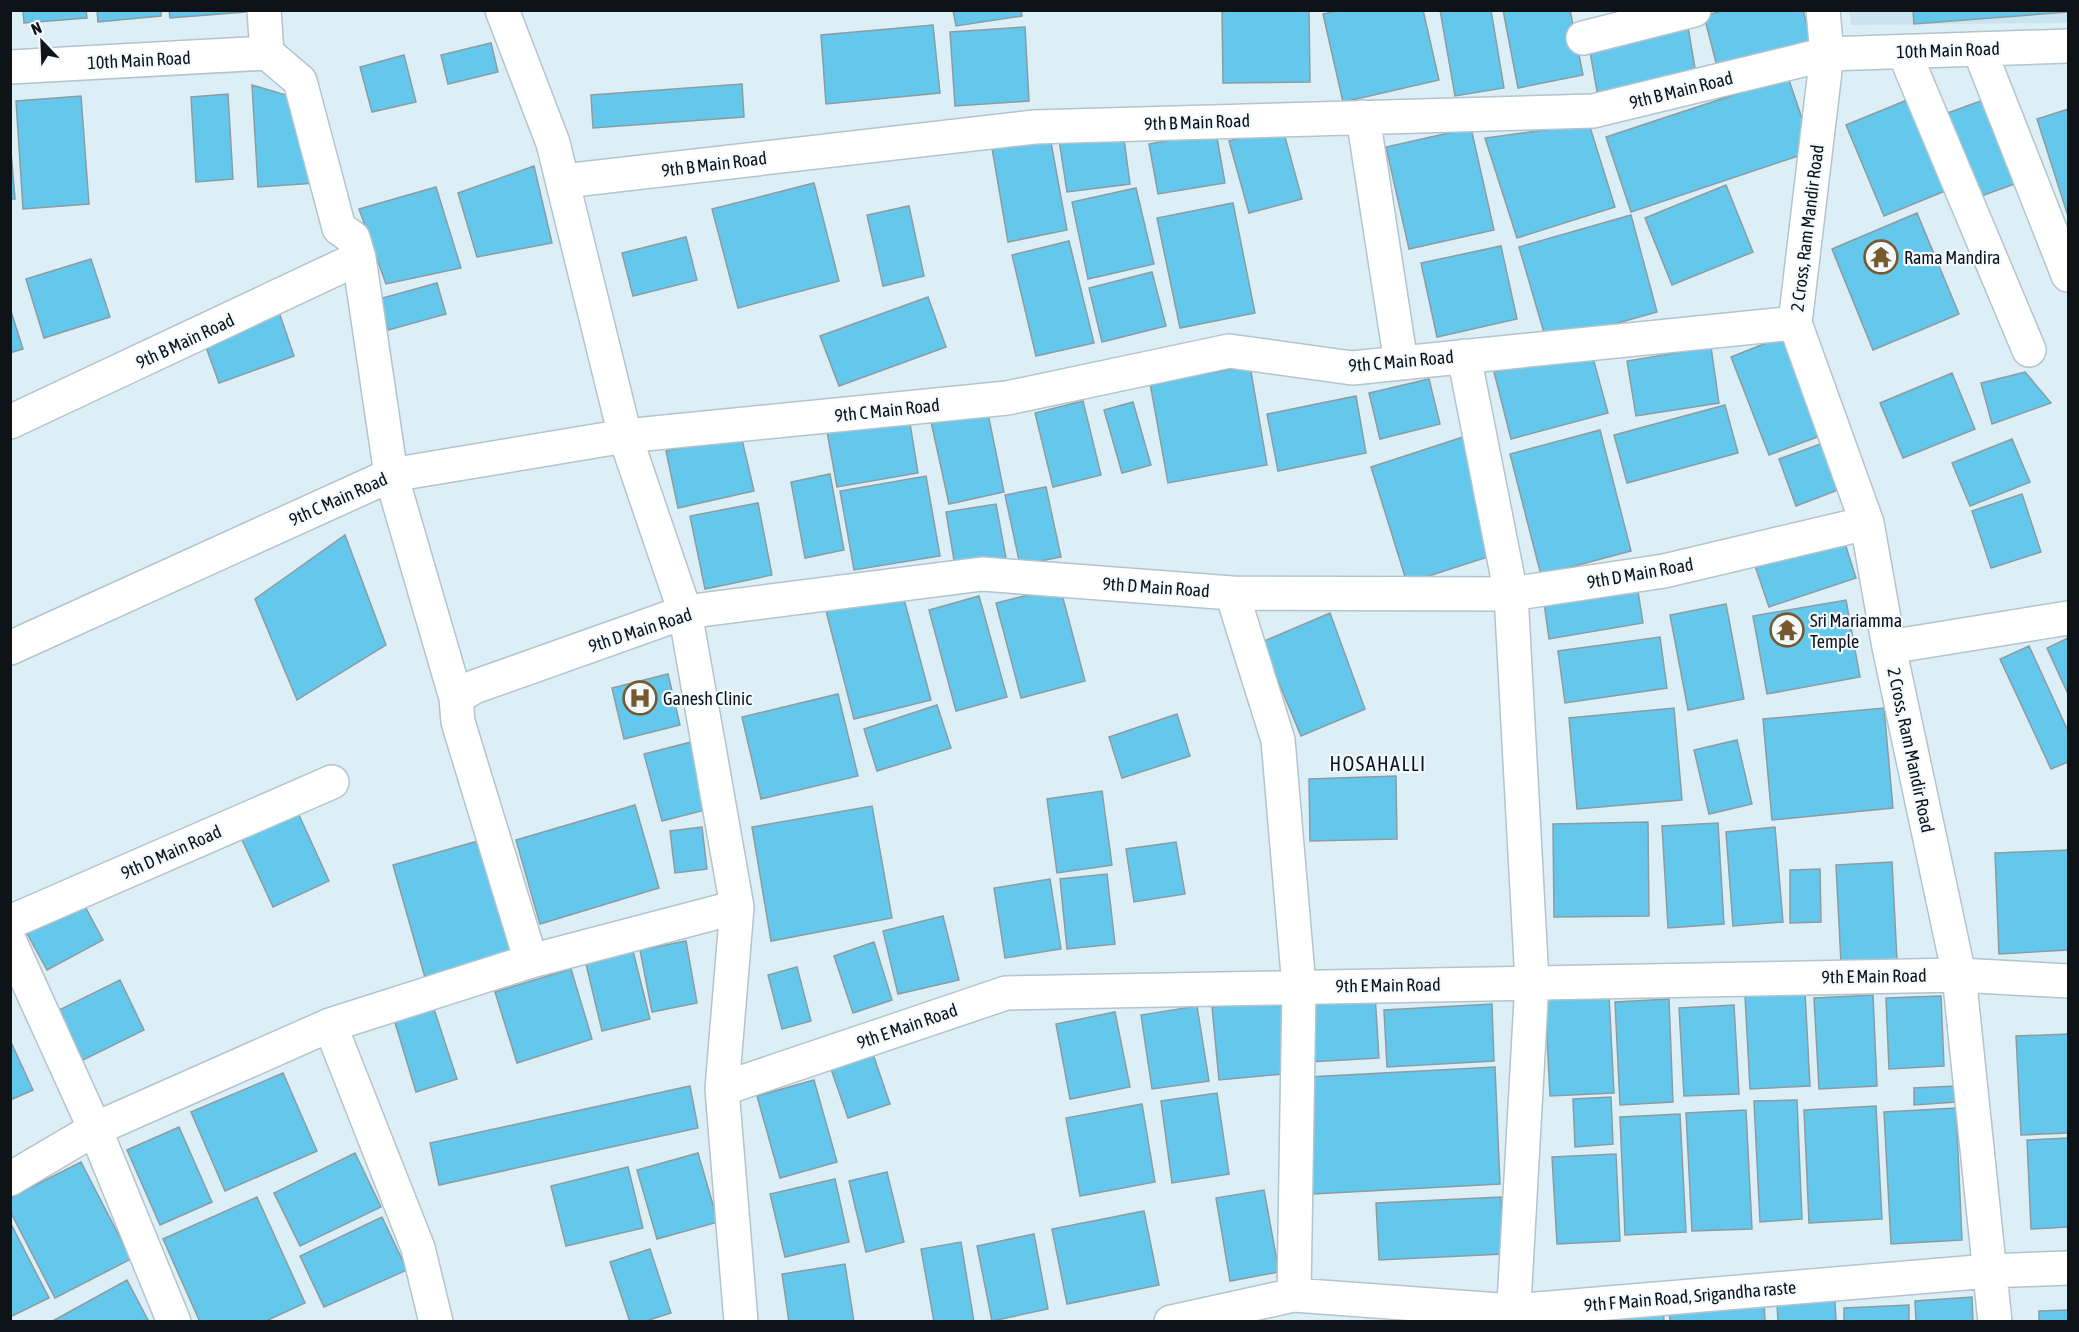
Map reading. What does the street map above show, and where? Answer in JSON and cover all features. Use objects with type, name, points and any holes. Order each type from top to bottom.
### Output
[{"type":"street","points":[[264,10],[267,53],[300,81],[339,228],[353,238],[359,258],[391,475],[456,698],[458,722],[531,961]]},
{"type":"street","points":[[502,10],[553,143],[625,436],[685,612],[737,907],[722,1089],[741,1322]]},
{"type":"street","points":[[1583,38],[1694,10]]},
{"type":"street","name":"2 Cross, Ram Mandir Road","points":[[1823,10],[1827,54],[1795,323],[1867,522],[1889,646],[1959,975],[1995,1322]]},
{"type":"street","name":"10th Main Road","points":[[1827,54],[2068,46]]},
{"type":"street","points":[[1979,49],[2068,275]]},
{"type":"street","points":[[1904,52],[2029,350]]},
{"type":"street","name":"10th Main Road","points":[[10,67],[267,53]]},
{"type":"street","name":"9th B Main Road","points":[[564,181],[1034,127],[1593,111],[1827,54]]},
{"type":"street","points":[[1363,117],[1401,363]]},
{"type":"street","name":"9th B Main Road","points":[[10,422],[359,258]]},
{"type":"street","name":"9th C Main Road","points":[[10,648],[391,475],[625,436],[1007,398],[1229,351],[1352,368],[1795,323]]},
{"type":"street","points":[[1464,356],[1511,594],[1532,982],[1513,1316]]},
{"type":"street","name":"9th D Main Road","points":[[456,698],[474,687],[685,612],[982,574],[1233,593],[1511,594],[1664,571],[1867,522]]},
{"type":"street","points":[[1233,593],[1278,740],[1299,987],[1294,1295]]},
{"type":"street","points":[[1889,646],[2068,618]]},
{"type":"street","name":"9th D Main Road","points":[[10,922],[332,782]]},
{"type":"street","points":[[10,1179],[95,1130],[330,1025],[531,961],[737,907]]},
{"type":"street","points":[[10,942],[95,1130],[174,1322]]},
{"type":"street","name":"9th E Main Road","points":[[722,1089],[1006,993],[1959,975],[2068,981]]},
{"type":"street","points":[[330,1025],[418,1248],[436,1322]]},
{"type":"street","name":"9th F Main Road, Srigandha raste","points":[[1171,1322],[1294,1295],[1513,1316],[1989,1271],[2068,1268]]},
{"type":"shaded area","points":[[1849,11],[2068,11],[2068,23],[1851,25]]},
{"type":"building","points":[[23,10],[86,10],[87,18],[24,23]]},
{"type":"building","points":[[97,10],[161,10],[161,16],[98,22]]},
{"type":"building","points":[[169,10],[245,10],[245,12],[170,18]]},
{"type":"building","points":[[953,10],[1021,10],[1022,16],[956,26]]},
{"type":"building","points":[[1309,10],[1310,82],[1223,83],[1222,11]]},
{"type":"building","points":[[1341,10],[1423,10],[1439,80],[1343,102],[1323,14]]},
{"type":"building","points":[[1440,10],[1491,10],[1504,88],[1455,96]]},
{"type":"building","points":[[1503,10],[1570,10],[1583,75],[1518,88]]},
{"type":"building","points":[[1725,10],[1803,10],[1812,45],[1718,70],[1704,16]]},
{"type":"building","points":[[1913,10],[2068,10],[2068,12],[1914,24]]},
{"type":"building","points":[[933,25],[940,93],[826,104],[821,35]]},
{"type":"building","points":[[1025,27],[1029,101],[955,106],[950,32]]},
{"type":"building","points":[[1688,27],[1697,80],[1598,97],[1589,46]]},
{"type":"building","points":[[491,43],[498,72],[448,84],[441,55]]},
{"type":"building","points":[[404,55],[416,102],[372,112],[360,67]]},
{"type":"building","points":[[1788,77],[1813,151],[1631,212],[1606,137]]},
{"type":"building","points":[[742,84],[744,117],[593,128],[591,95]]},
{"type":"building","points":[[252,85],[286,95],[316,183],[258,187]]},
{"type":"building","points":[[228,94],[233,179],[196,182],[191,97]]},
{"type":"building","points":[[81,96],[89,204],[23,209],[16,101]]},
{"type":"building","points":[[1989,98],[2020,182],[1973,199],[1942,115]]},
{"type":"building","points":[[1907,100],[1945,191],[1884,216],[1846,125]]},
{"type":"building","points":[[2068,109],[2068,216],[2037,119]]},
{"type":"building","points":[[1589,124],[1615,207],[1517,238],[1485,138]]},
{"type":"building","points":[[1282,126],[1302,199],[1249,213],[1229,141]]},
{"type":"building","points":[[1471,128],[1494,230],[1409,249],[1386,147]]},
{"type":"building","points":[[1123,131],[1130,184],[1067,192],[1059,140]]},
{"type":"building","points":[[1216,132],[1225,183],[1158,194],[1149,144]]},
{"type":"building","points":[[1050,137],[1067,230],[1008,242],[992,148]]},
{"type":"building","points":[[10,139],[15,199],[10,199]]},
{"type":"building","points":[[534,166],[552,243],[477,257],[458,193]]},
{"type":"building","points":[[814,183],[839,281],[738,308],[712,209]]},
{"type":"building","points":[[1726,185],[1753,252],[1672,285],[1645,218]]},
{"type":"building","points":[[436,187],[461,268],[386,284],[359,209]]},
{"type":"building","points":[[1136,188],[1154,264],[1088,279],[1072,202]]},
{"type":"building","points":[[1233,203],[1255,313],[1180,328],[1157,218]]},
{"type":"building","points":[[909,206],[924,276],[883,286],[867,215]]},
{"type":"building","points":[[1917,213],[1959,314],[1873,350],[1832,249]]},
{"type":"building","points":[[1631,215],[1657,312],[1547,343],[1519,247]]},
{"type":"building","points":[[686,237],[697,280],[633,296],[622,253]]},
{"type":"building","points":[[1069,241],[1094,343],[1036,356],[1012,255]]},
{"type":"building","points":[[1501,246],[1517,319],[1437,337],[1421,263]]},
{"type":"building","points":[[91,259],[110,317],[44,338],[26,279]]},
{"type":"building","points":[[1152,272],[1166,326],[1102,342],[1089,288]]},
{"type":"building","points":[[437,283],[446,314],[388,330],[379,299]]},
{"type":"building","points":[[928,297],[946,347],[839,386],[820,336]]},
{"type":"building","points":[[10,308],[23,349],[10,353]]},
{"type":"building","points":[[279,312],[294,356],[219,383],[203,339]]},
{"type":"building","points":[[1789,334],[1828,433],[1769,455],[1731,357]]},
{"type":"building","points":[[1590,347],[1608,413],[1511,439],[1494,372]]},
{"type":"building","points":[[1711,347],[1719,403],[1636,416],[1627,361]]},
{"type":"building","points":[[1250,366],[1267,465],[1168,483],[1150,383]]},
{"type":"building","points":[[2025,372],[2051,403],[1992,424],[1981,383]]},
{"type":"building","points":[[1952,373],[1975,429],[1903,458],[1880,403]]},
{"type":"building","points":[[1429,379],[1440,424],[1380,439],[1369,393]]},
{"type":"building","points":[[1356,396],[1366,453],[1278,471],[1267,414]]},
{"type":"building","points":[[1083,401],[1101,475],[1053,487],[1035,413]]},
{"type":"building","points":[[1133,402],[1151,465],[1122,473],[1104,410]]},
{"type":"building","points":[[986,404],[1004,492],[949,504],[930,417]]},
{"type":"building","points":[[1725,405],[1738,453],[1627,483],[1614,435]]},
{"type":"building","points":[[908,411],[918,473],[837,487],[826,426]]},
{"type":"building","points":[[1600,430],[1631,551],[1541,575],[1510,454]]},
{"type":"building","points":[[741,435],[754,491],[678,508],[666,451]]},
{"type":"building","points":[[1463,437],[1500,553],[1407,583],[1371,467]]},
{"type":"building","points":[[2012,439],[2030,482],[1970,506],[1952,463]]},
{"type":"building","points":[[1826,442],[1843,488],[1796,506],[1779,459]]},
{"type":"building","points":[[830,474],[844,550],[805,558],[791,482]]},
{"type":"building","points":[[926,476],[940,556],[854,570],[840,491]]},
{"type":"building","points":[[1046,487],[1061,557],[1020,565],[1005,495]]},
{"type":"building","points":[[2022,494],[2041,552],[1991,568],[1972,511]]},
{"type":"building","points":[[758,503],[772,575],[705,589],[690,516]]},
{"type":"building","points":[[996,504],[1006,558],[955,566],[946,512]]},
{"type":"building","points":[[1842,534],[1856,578],[1769,607],[1754,563]]},
{"type":"building","points":[[345,535],[386,645],[297,700],[255,599]]},
{"type":"building","points":[[1637,585],[1643,623],[1549,639],[1544,602]]},
{"type":"building","points":[[1060,587],[1085,681],[1021,698],[996,603]]},
{"type":"building","points":[[901,588],[931,700],[854,719],[825,607]]},
{"type":"building","points":[[979,596],[1007,697],[956,711],[929,610]]},
{"type":"building","points":[[1846,600],[1860,677],[1767,694],[1753,616]]},
{"type":"building","points":[[1726,604],[1744,699],[1688,710],[1670,615]]},
{"type":"building","points":[[1330,613],[1365,709],[1301,736],[1262,642]]},
{"type":"building","points":[[1660,637],[1667,688],[1565,703],[1558,651]]},
{"type":"building","points":[[2068,638],[2068,694],[2047,648]]},
{"type":"building","points":[[2029,646],[2068,731],[2068,762],[2051,769],[2000,659]]},
{"type":"building","points":[[668,674],[680,725],[624,739],[612,688]]},
{"type":"building","points":[[838,694],[858,776],[761,799],[742,717]]},
{"type":"building","points":[[937,705],[951,748],[877,771],[864,729]]},
{"type":"building","points":[[1674,708],[1682,800],[1577,809],[1569,718]]},
{"type":"building","points":[[1884,708],[1893,808],[1772,820],[1763,719]]},
{"type":"building","points":[[1177,714],[1190,756],[1122,778],[1109,737]]},
{"type":"building","points":[[1737,740],[1752,804],[1709,814],[1694,750]]},
{"type":"building","points":[[691,742],[709,809],[662,821],[644,754]]},
{"type":"building","points":[[1396,776],[1397,839],[1310,841],[1309,779]]},
{"type":"building","points":[[1102,791],[1112,865],[1057,873],[1047,799]]},
{"type":"building","points":[[294,804],[329,881],[273,907],[237,829]]},
{"type":"building","points":[[635,805],[659,888],[540,924],[516,840]]},
{"type":"building","points":[[872,806],[892,918],[771,941],[752,827]]},
{"type":"building","points":[[1648,822],[1649,916],[1554,917],[1553,824]]},
{"type":"building","points":[[1718,823],[1724,924],[1668,928],[1662,826]]},
{"type":"building","points":[[702,827],[707,869],[675,873],[670,831]]},
{"type":"building","points":[[1775,827],[1783,922],[1733,926],[1726,832]]},
{"type":"building","points":[[485,839],[518,955],[426,981],[393,865]]},
{"type":"building","points":[[1176,842],[1185,894],[1134,902],[1126,849]]},
{"type":"building","points":[[2068,850],[2068,950],[1999,954],[1995,853]]},
{"type":"building","points":[[1892,862],[1897,960],[1841,963],[1836,865]]},
{"type":"building","points":[[1820,869],[1821,922],[1790,923],[1790,870]]},
{"type":"building","points":[[1107,874],[1115,944],[1067,949],[1060,879]]},
{"type":"building","points":[[1050,879],[1061,949],[1005,958],[994,888]]},
{"type":"building","points":[[80,897],[103,940],[47,970],[24,928]]},
{"type":"building","points":[[943,916],[959,980],[898,994],[883,931]]},
{"type":"building","points":[[686,941],[697,1003],[652,1012],[640,950]]},
{"type":"building","points":[[874,942],[892,1000],[853,1013],[834,956]]},
{"type":"building","points":[[633,951],[650,1019],[602,1031],[586,964]]},
{"type":"building","points":[[797,967],[811,1021],[782,1029],[768,975]]},
{"type":"building","points":[[571,969],[592,1039],[517,1063],[495,992]]},
{"type":"building","points":[[120,980],[144,1030],[83,1060],[59,1010]]},
{"type":"building","points":[[1805,992],[1810,1086],[1750,1089],[1745,996]]},
{"type":"building","points":[[1375,994],[1379,1058],[1309,1062],[1306,998]]},
{"type":"building","points":[[1609,995],[1614,1093],[1550,1096],[1545,998]]},
{"type":"building","points":[[1873,995],[1877,1086],[1819,1089],[1814,998]]},
{"type":"building","points":[[1941,996],[1944,1066],[1889,1069],[1886,998]]},
{"type":"building","points":[[1669,999],[1673,1102],[1620,1105],[1615,1002]]},
{"type":"building","points":[[1287,1000],[1294,1073],[1219,1080],[1212,1007]]},
{"type":"building","points":[[432,1003],[457,1079],[416,1092],[393,1016]]},
{"type":"building","points":[[1492,1004],[1494,1061],[1387,1067],[1384,1010]]},
{"type":"building","points":[[1734,1005],[1739,1094],[1684,1096],[1679,1008]]},
{"type":"building","points":[[1197,1006],[1209,1081],[1152,1089],[1141,1015]]},
{"type":"building","points":[[1115,1012],[1130,1087],[1070,1099],[1056,1024]]},
{"type":"building","points":[[2068,1034],[2068,1133],[2021,1135],[2016,1036]]},
{"type":"building","points":[[10,1040],[33,1090],[10,1100]]},
{"type":"building","points":[[873,1054],[890,1104],[848,1118],[831,1069]]},
{"type":"building","points":[[1495,1067],[1500,1184],[1313,1194],[1308,1077]]},
{"type":"building","points":[[283,1073],[317,1151],[225,1191],[191,1112]]},
{"type":"building","points":[[814,1080],[837,1162],[780,1178],[757,1096]]},
{"type":"building","points":[[690,1086],[698,1128],[439,1185],[430,1143]]},
{"type":"building","points":[[1955,1086],[1956,1102],[1914,1105],[1914,1088]]},
{"type":"building","points":[[1217,1093],[1229,1174],[1172,1183],[1161,1101]]},
{"type":"building","points":[[1611,1097],[1613,1144],[1575,1147],[1573,1099]]},
{"type":"building","points":[[1797,1100],[1802,1219],[1760,1222],[1754,1101]]},
{"type":"building","points":[[1142,1104],[1155,1182],[1080,1196],[1066,1118]]},
{"type":"building","points":[[1876,1106],[1882,1219],[1809,1223],[1804,1110]]},
{"type":"building","points":[[1956,1108],[1962,1240],[1891,1244],[1884,1112]]},
{"type":"building","points":[[1746,1110],[1752,1229],[1692,1231],[1686,1113]]},
{"type":"building","points":[[1680,1114],[1686,1232],[1625,1235],[1620,1117]]},
{"type":"building","points":[[179,1127],[212,1202],[160,1225],[127,1150]]},
{"type":"building","points":[[2068,1138],[2068,1227],[2031,1229],[2027,1140]]},
{"type":"building","points":[[355,1153],[381,1207],[300,1246],[274,1193]]},
{"type":"building","points":[[698,1153],[718,1222],[657,1239],[637,1170]]},
{"type":"building","points":[[1616,1154],[1620,1241],[1557,1244],[1552,1157]]},
{"type":"building","points":[[81,1162],[131,1259],[55,1298],[10,1211],[10,1198]]},
{"type":"building","points":[[628,1167],[643,1228],[566,1246],[551,1186]]},
{"type":"building","points":[[887,1172],[904,1242],[866,1252],[849,1181]]},
{"type":"building","points":[[835,1179],[849,1242],[785,1257],[770,1194]]},
{"type":"building","points":[[1264,1190],[1279,1272],[1230,1281],[1216,1198]]},
{"type":"building","points":[[257,1197],[305,1303],[264,1322],[200,1322],[163,1239]]},
{"type":"building","points":[[1501,1197],[1503,1254],[1379,1260],[1376,1203]]},
{"type":"building","points":[[1144,1211],[1159,1285],[1067,1304],[1052,1229]]},
{"type":"building","points":[[382,1217],[407,1270],[324,1307],[300,1256]]},
{"type":"building","points":[[10,1222],[49,1298],[10,1317]]},
{"type":"building","points":[[1034,1234],[1048,1309],[992,1321],[977,1246]]},
{"type":"building","points":[[961,1242],[974,1322],[934,1322],[921,1249]]},
{"type":"building","points":[[650,1249],[671,1313],[643,1322],[630,1322],[610,1262]]},
{"type":"building","points":[[845,1264],[854,1322],[789,1322],[782,1274]]},
{"type":"building","points":[[127,1280],[149,1322],[51,1322]]},
{"type":"building","points":[[1972,1297],[1973,1322],[1916,1322],[1915,1301]]},
{"type":"building","points":[[1764,1298],[1765,1322],[1670,1322],[1669,1304]]},
{"type":"building","points":[[1835,1301],[1836,1322],[1778,1322],[1777,1304]]},
{"type":"building","points":[[1909,1305],[1909,1322],[1844,1322],[1844,1308]]},
{"type":"building","points":[[1663,1306],[1664,1322],[1617,1322],[1616,1309]]},
{"type":"building","points":[[2068,1310],[2068,1322],[2039,1322],[2039,1311]]},
{"type":"place","name":"Rama Mandira","points":[[1881,257]]},
{"type":"place","name":"Sri Mariamma Temple","points":[[1787,630]]},
{"type":"place","name":"Ganesh Clinic","points":[[640,698]]},
{"type":"district","name":"HOSAHALLI","points":[[1378,763]]}]
